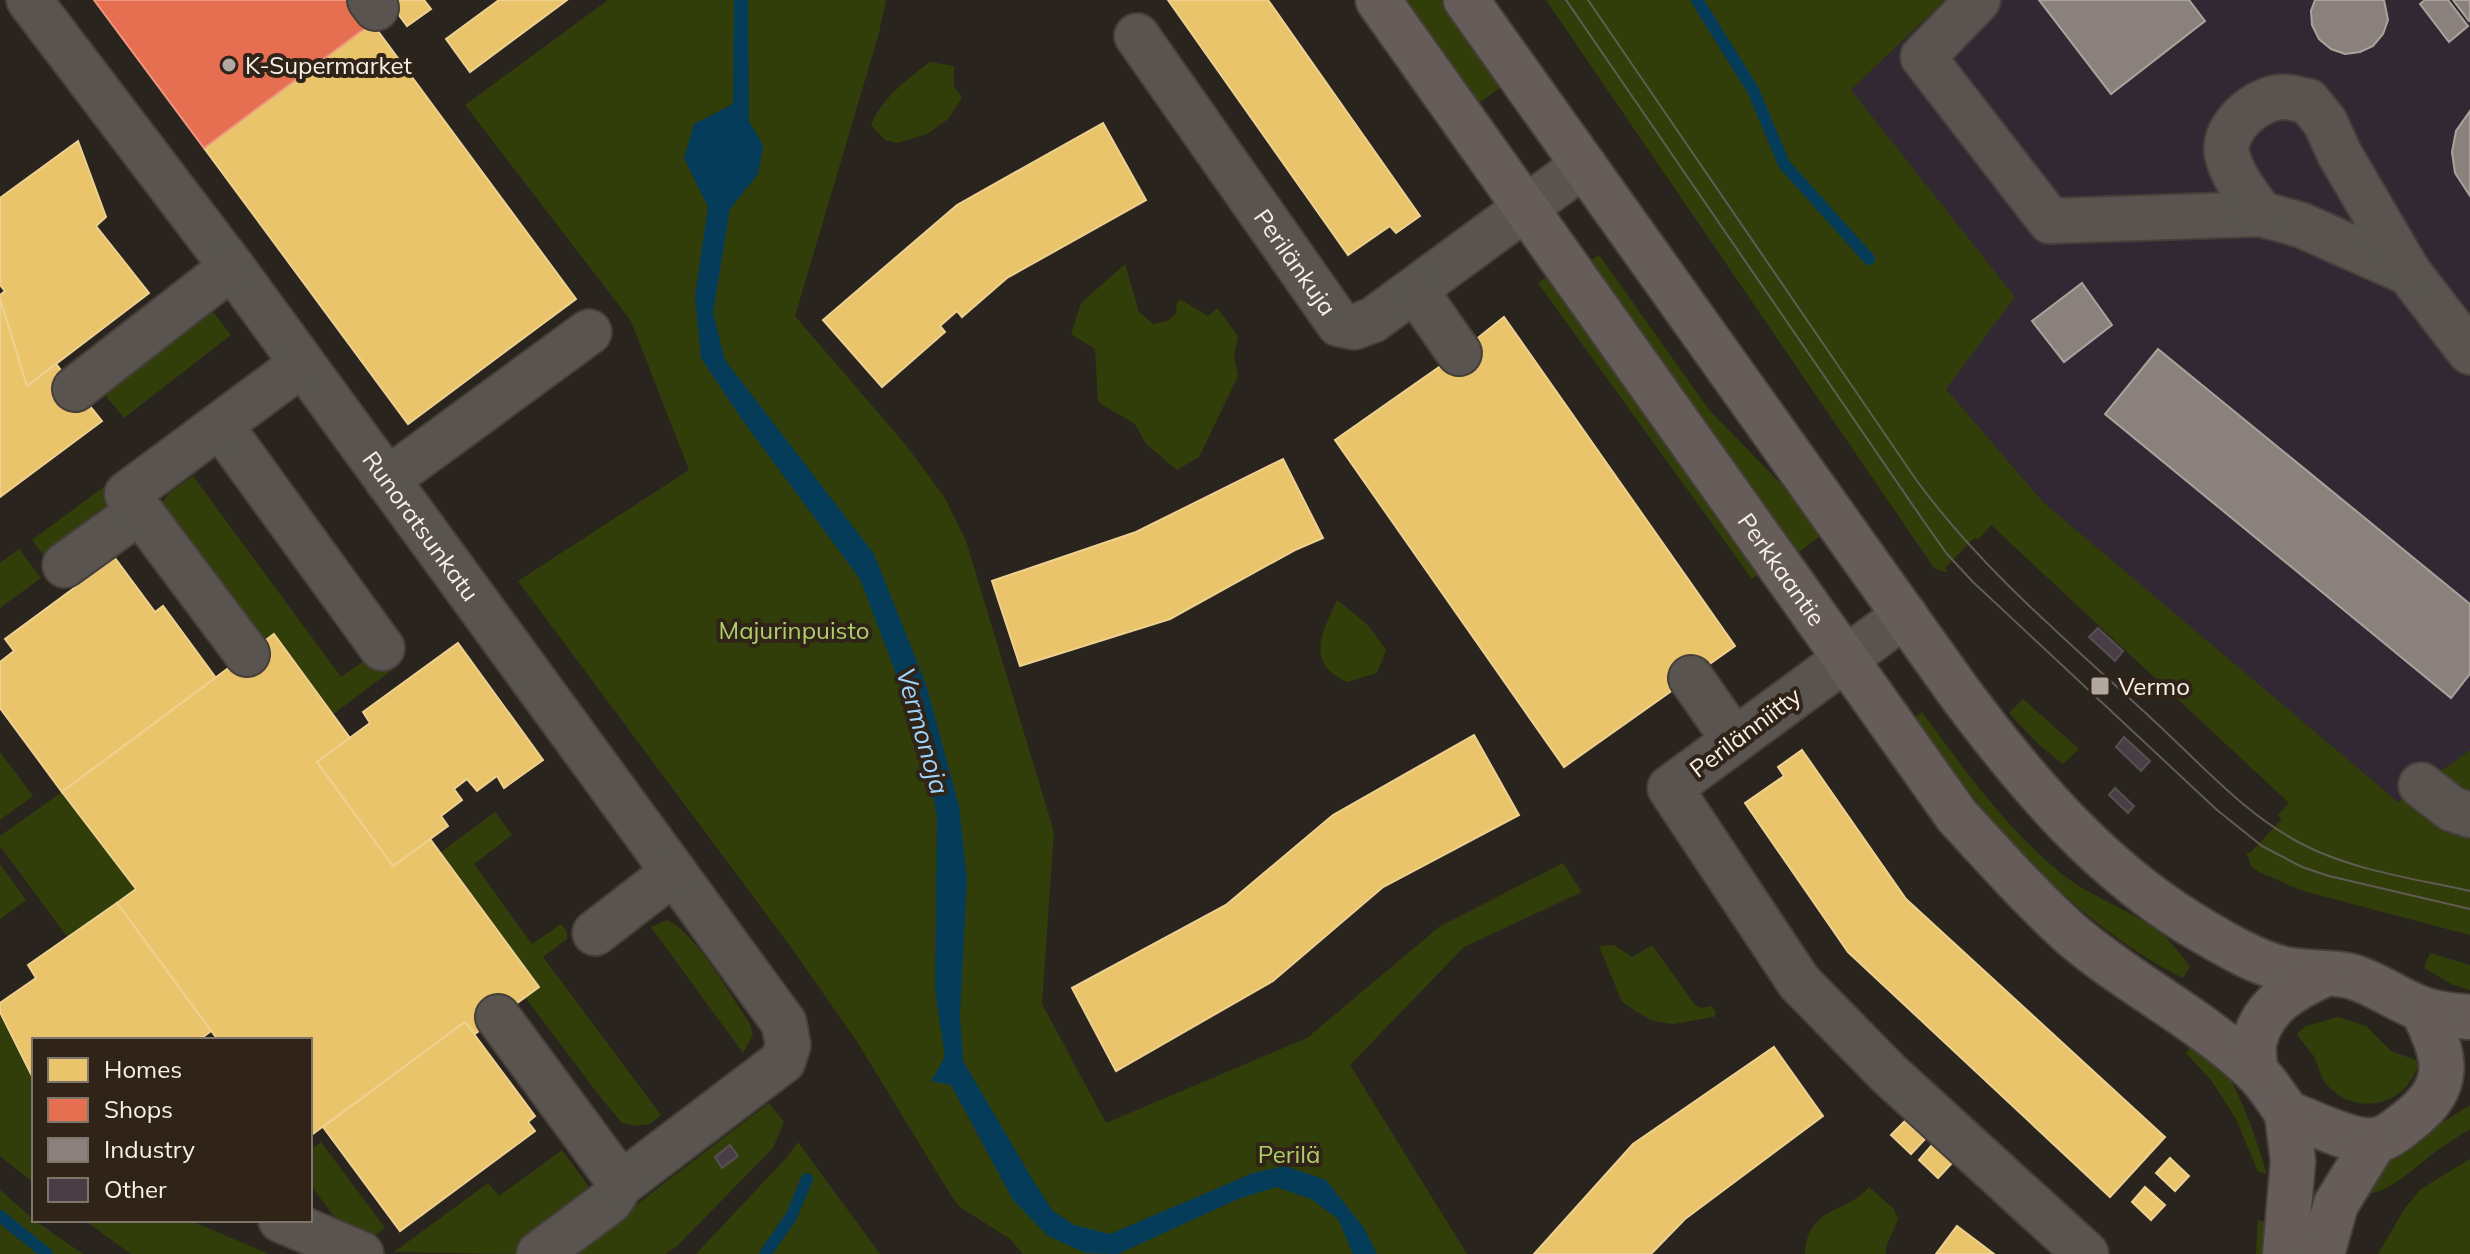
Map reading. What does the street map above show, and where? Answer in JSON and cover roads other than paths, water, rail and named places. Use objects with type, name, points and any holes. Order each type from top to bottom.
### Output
[{"type":"main road","name":"Perkkaantie","points":[[1378,0],[1957,816],[2073,935],[2118,970],[2190,1018],[2255,1071]]},
{"type":"main road","points":[[1466,0],[2006,757],[2062,820],[2118,871],[2175,916],[2233,949],[2282,969],[2346,975],[2377,985],[2422,1009],[2470,1017]]},
{"type":"main road","points":[[2323,975],[2296,988],[2265,1016],[2254,1041],[2255,1071],[2287,1113],[2340,1135],[2375,1141],[2392,1134],[2453,1086],[2443,1071],[2439,1042],[2422,1009]]},
{"type":"main road","points":[[2285,1254],[2293,1161],[2287,1113]]},
{"type":"main road","points":[[2322,1254],[2336,1204],[2375,1141]]},
{"type":"street","name":"Runoratsunkatu","points":[[29,0],[232,267],[784,1023],[788,1045],[783,1061],[621,1184]]},
{"type":"street","points":[[1978,0],[1923,57],[2050,221],[2261,214],[2301,225],[2409,273]]},
{"type":"street","name":"Perilänkuja","points":[[1137,36],[1339,324],[1354,327],[1373,320],[1584,165]]},
{"type":"street","points":[[2261,214],[2235,177],[2226,151],[2231,128],[2252,108],[2280,97],[2308,101],[2325,122],[2339,153],[2409,273],[2470,352]]},
{"type":"street","points":[[75,389],[232,267]]},
{"type":"street","points":[[1415,290],[1459,353]]},
{"type":"street","points":[[387,480],[589,332]]},
{"type":"street","points":[[247,654],[127,494],[302,364]]},
{"type":"street","points":[[220,425],[382,648]]},
{"type":"street","points":[[65,565],[140,511]]},
{"type":"street","name":"Perilänniitty","points":[[1905,615],[1670,788],[1799,982],[1888,1073],[2086,1254]]},
{"type":"street","points":[[1691,678],[1734,740]]},
{"type":"street","points":[[2421,785],[2452,809],[2470,815]]},
{"type":"street","points":[[595,933],[674,872]]},
{"type":"street","points":[[498,1017],[621,1184],[610,1201],[539,1254]]},
{"type":"street","points":[[312,1206],[351,1250]]},
{"type":"street","points":[[286,1222],[351,1250]]},
{"type":"water","name":"Vermonoja","points":[[734,0],[748,0],[749,121],[763,145],[758,174],[730,209],[713,313],[725,360],[874,554],[926,684],[959,806],[967,878],[960,1015],[963,1061],[1053,1211],[1074,1225],[1110,1234],[1253,1173],[1285,1166],[1326,1180],[1364,1228],[1377,1254],[1353,1254],[1338,1219],[1311,1199],[1276,1187],[1238,1199],[1118,1254],[1086,1253],[1048,1236],[1013,1200],[951,1085],[931,1081],[945,1057],[935,991],[937,815],[917,729],[860,579],[743,421],[701,358],[695,296],[708,207],[684,158],[694,124],[733,104]]},
{"type":"waterway","points":[[1697,0],[1753,90],[1784,164],[1869,259]]},
{"type":"waterway","points":[[765,1254],[791,1217],[807,1179]]},
{"type":"waterway","points":[[0,1216],[47,1254]]},
{"type":"tram line","points":[[1566,0],[1925,523],[1947,554],[1973,582],[2217,810],[2262,846],[2302,867],[2329,876],[2470,909]]},
{"type":"tram line","points":[[1588,0],[1917,481],[1999,576],[2225,788],[2284,834],[2345,862],[2470,891]]},
{"type":"place","name":"K-Supermarket","points":[[229,65]]},
{"type":"place","name":"Vermo","points":[[2100,686]]},
{"type":"park label","name":"Majurinpuisto","points":[[794,630]]},
{"type":"park label","name":"Perilä","points":[[1289,1154]]}]
